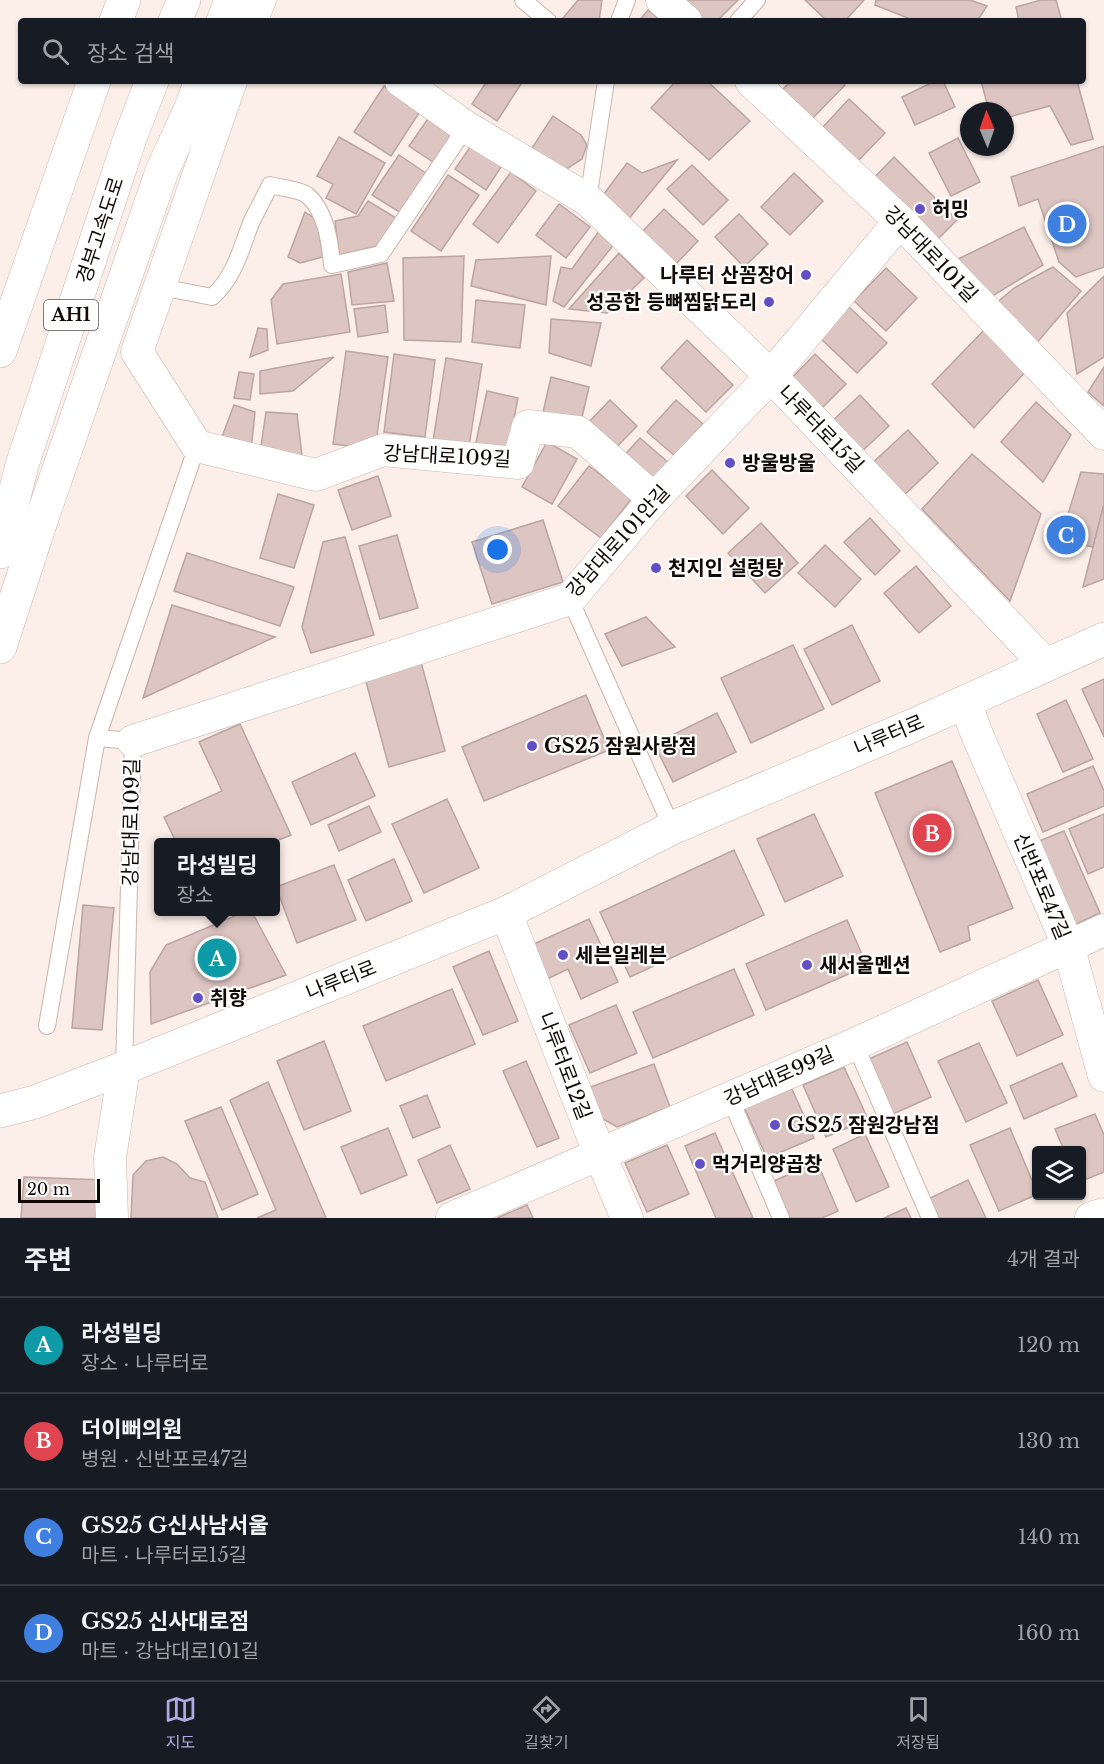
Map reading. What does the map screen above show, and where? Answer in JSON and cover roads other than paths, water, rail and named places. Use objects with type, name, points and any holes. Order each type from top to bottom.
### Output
[{"type":"main road","points":[[117,18],[124,0]]},
{"type":"main road","points":[[176,18],[183,0]]},
{"type":"main road","name":"AH1","points":[[0,351],[92,84]]},
{"type":"main road","name":"경부고속도로","points":[[0,552],[22,465],[130,138],[151,84]]},
{"type":"main road","points":[[0,647],[162,171],[196,96]]},
{"type":"main road","name":"나루터로","points":[[0,1111],[35,1102],[124,1068],[506,913],[672,828],[965,702],[1104,639]]},
{"type":"street","points":[[662,0],[683,18]]},
{"type":"street","points":[[197,446],[137,352],[230,84]]},
{"type":"street","name":"나루터로15길","points":[[405,84],[466,127],[588,201],[771,376],[1046,665]]},
{"type":"street","name":"강남대로101길","points":[[754,84],[900,221],[1104,434]]},
{"type":"street","name":"강남대로101안길","points":[[133,741],[570,599],[654,499],[771,376],[900,221]]},
{"type":"street","name":"강남대로109길","points":[[197,446],[316,475],[383,450],[518,463],[528,426],[578,432],[654,499]]},
{"type":"street","name":"신반포로47길","points":[[965,702],[1068,945],[1104,1076]]},
{"type":"street","name":"나루터로12길","points":[[506,913],[600,1155],[627,1218]]},
{"type":"street","name":"강남대로99길","points":[[452,1218],[855,1044],[1104,930]]},
{"type":"street","points":[[112,1218],[110,1158],[124,1068]]},
{"type":"street","points":[[1091,1218],[1104,1215]]},
{"type":"lane","points":[[523,0],[544,18]]},
{"type":"lane","points":[[620,18],[627,0]]},
{"type":"lane","points":[[741,18],[757,0]]},
{"type":"lane","points":[[588,201],[606,84]]},
{"type":"lane","points":[[161,287],[212,297],[221,289],[241,254],[251,223],[270,185],[305,194],[320,212],[331,244],[332,265],[381,254],[466,127]]},
{"type":"lane","points":[[47,1026],[97,738],[197,446]]},
{"type":"lane","points":[[570,599],[672,828]]},
{"type":"lane","name":"강남대로109길","points":[[97,738],[133,741],[124,1068]]},
{"type":"lane","points":[[855,1044],[930,1218]]},
{"type":"lane","points":[[730,1098],[781,1218]]},
{"type":"place","name":"허밍","points":[[920,209]]},
{"type":"place","name":"GS25 신사대로점","points":[[1067,224]]},
{"type":"place","name":"나루터 산꼼장어","points":[[806,275]]},
{"type":"place","name":"성공한 등뼈찜닭도리","points":[[769,302]]},
{"type":"place","name":"방울방울","points":[[730,463]]},
{"type":"place","name":"GS25 G신사남서울","points":[[1066,535]]},
{"type":"place","name":"천지인 설렁탕","points":[[656,568]]},
{"type":"place","name":"GS25 잠원사랑점","points":[[532,746]]},
{"type":"place","name":"더이뻐의원","points":[[932,833]]},
{"type":"place","name":"세븐일레븐","points":[[563,955]]},
{"type":"place","name":"라성빌딩","points":[[217,958]]},
{"type":"place","name":"새서울멘션","points":[[807,965]]},
{"type":"place","name":"취향","points":[[198,998]]},
{"type":"place","name":"GS25 잠원강남점","points":[[775,1125]]},
{"type":"place","name":"먹거리양곱창","points":[[700,1164]]}]
